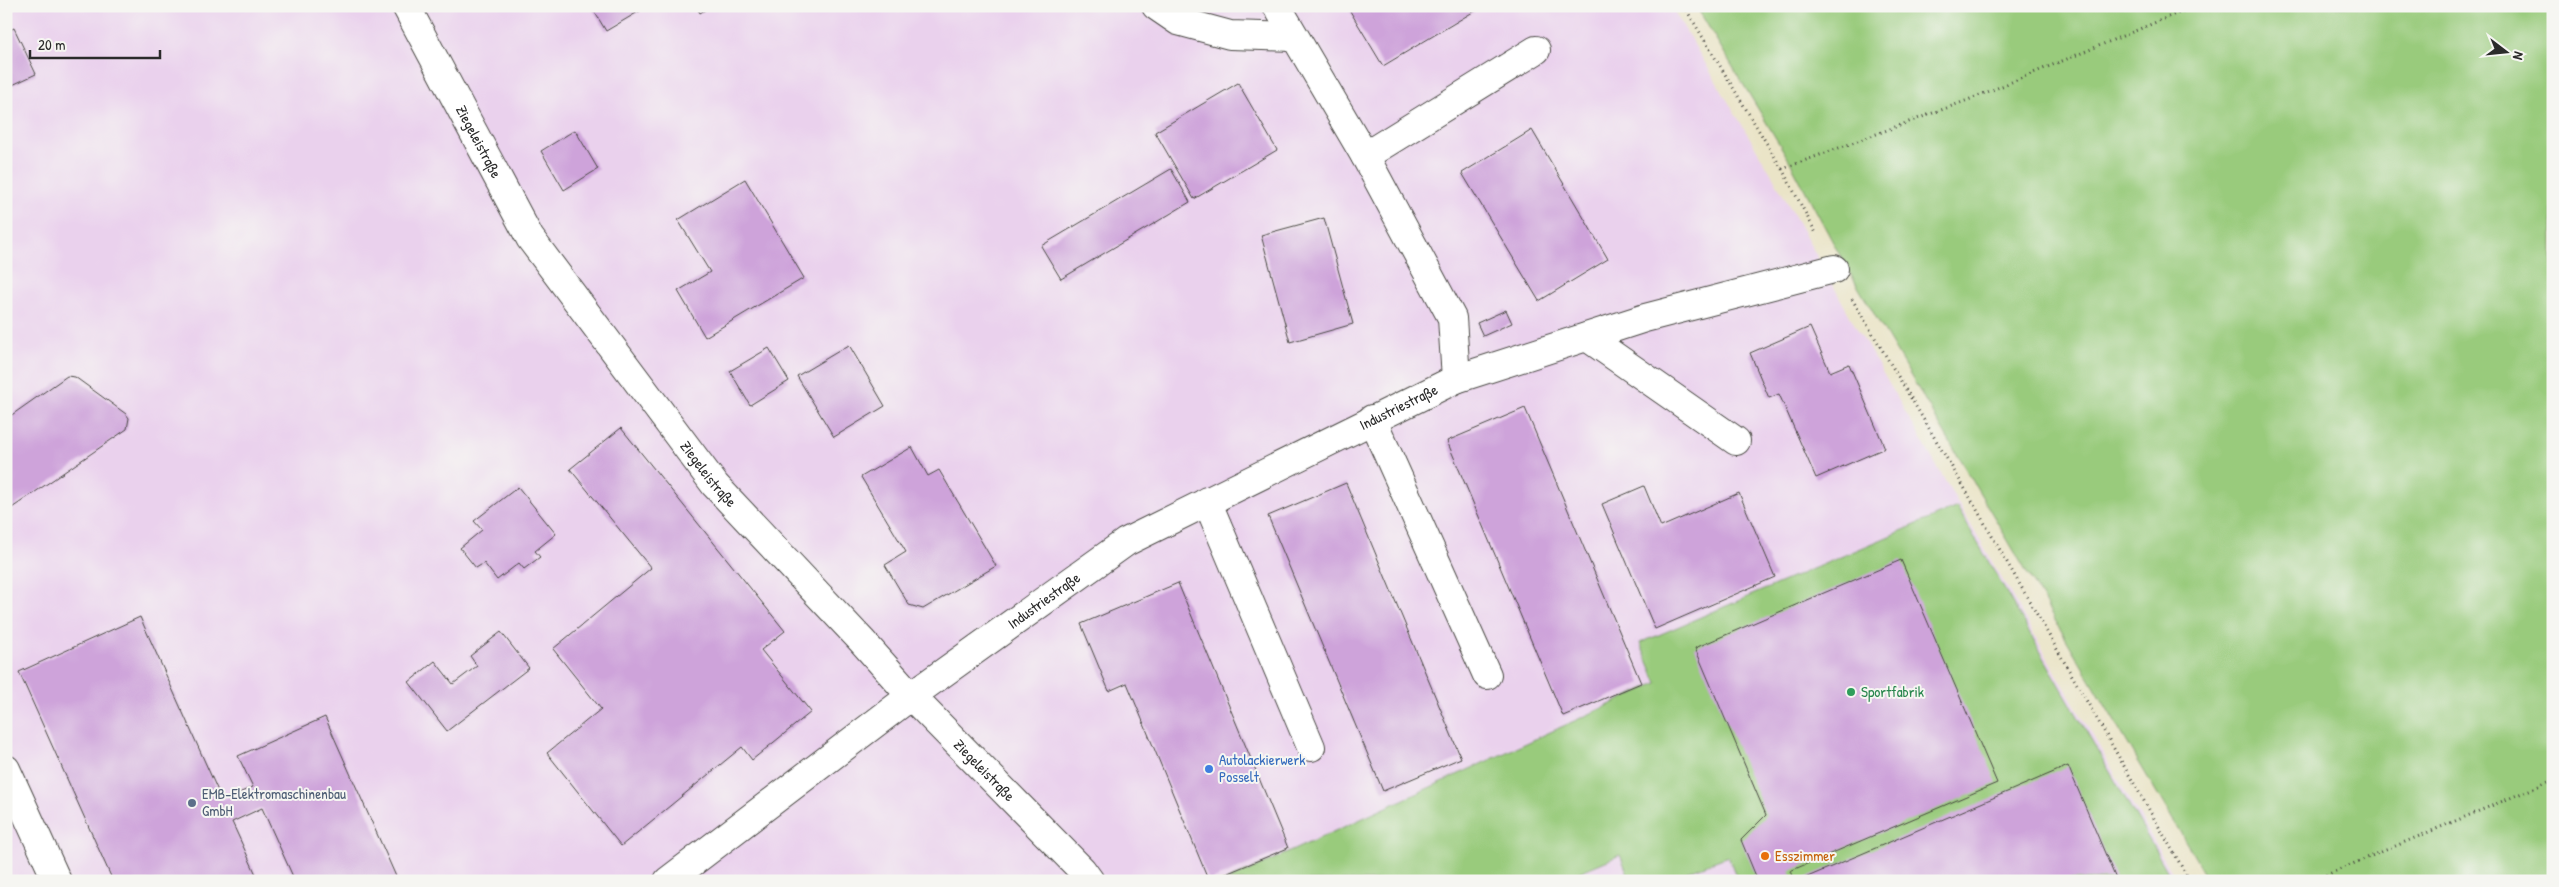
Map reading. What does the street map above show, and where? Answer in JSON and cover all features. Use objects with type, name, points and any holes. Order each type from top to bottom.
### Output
[{"type":"street","name":"Ziegeleistraße","points":[[406,6],[530,238],[715,485],[862,641],[911,696],[1082,870],[1090,881]]},
{"type":"street","points":[[1156,6],[1178,21],[1230,35],[1294,37]]},
{"type":"street","name":"Industriestraße","points":[[1277,6],[1365,156],[1452,318],[1456,379]]},
{"type":"street","points":[[1365,156],[1536,50]]},
{"type":"street","name":"Industriestraße","points":[[668,881],[911,696],[1126,542],[1456,379],[1644,318],[1834,269]]},
{"type":"street","points":[[1587,337],[1736,441]]},
{"type":"street","points":[[1372,419],[1487,675]]},
{"type":"street","points":[[1207,501],[1311,746]]},
{"type":"street","points":[[6,769],[57,881]]},
{"type":"path","points":[[1684,6],[1782,169],[1834,269],[1965,489],[2190,881]]},
{"type":"path","points":[[1782,169],[1968,100],[2195,6]]},
{"type":"path","points":[[2312,881],[2553,780]]},
{"type":"shaded area","points":[[6,6],[1671,6],[1772,175],[1855,325],[2177,881],[6,881]]},
{"type":"green space","points":[[1696,6],[2553,6],[2553,881],[2209,881],[1844,263],[1789,160]]},
{"type":"green space","name":"Sportfabrik","points":[[1957,507],[2173,881],[1738,881],[1728,856],[1664,881],[1631,881],[1620,855],[1558,881],[1226,881],[1657,683],[1640,643]]},
{"type":"building","points":[[591,6],[648,6],[606,31]]},
{"type":"building","points":[[696,6],[711,6],[700,13]]},
{"type":"building","points":[[1347,6],[1483,6],[1383,66]]},
{"type":"building","points":[[14,28],[36,74],[6,88],[6,32]]},
{"type":"building","points":[[1238,83],[1277,150],[1194,199],[1155,132]]},
{"type":"building","points":[[575,130],[598,169],[564,190],[541,151]]},
{"type":"building","points":[[1532,130],[1608,259],[1539,301],[1462,173]]},
{"type":"building","points":[[1171,169],[1190,202],[1061,279],[1041,246]]},
{"type":"building","points":[[745,179],[804,278],[705,337],[678,291],[710,272],[678,220]]},
{"type":"building","points":[[1324,218],[1353,324],[1290,342],[1261,235]]},
{"type":"building","points":[[1506,310],[1512,323],[1483,336],[1477,323]]},
{"type":"building","points":[[1810,327],[1830,372],[1849,364],[1885,448],[1816,478],[1779,394],[1769,398],[1750,353]]},
{"type":"building","points":[[849,345],[885,406],[834,437],[797,376]]},
{"type":"building","points":[[769,348],[789,381],[750,405],[730,371]]},
{"type":"building","points":[[67,376],[75,377],[126,414],[129,418],[127,429],[6,512],[6,419]]},
{"type":"building","points":[[1525,408],[1641,683],[1563,716],[1447,441]]},
{"type":"building","points":[[621,428],[785,631],[761,650],[811,712],[752,760],[742,747],[621,846],[547,753],[601,709],[553,649],[651,568],[570,469]]},
{"type":"building","points":[[912,447],[928,476],[939,470],[996,566],[923,609],[909,605],[885,565],[906,552],[861,477]]},
{"type":"building","points":[[1346,483],[1461,758],[1383,791],[1268,516]]},
{"type":"building","points":[[1644,486],[1661,527],[1739,493],[1775,577],[1655,629],[1602,504]]},
{"type":"building","points":[[518,487],[556,534],[535,551],[540,557],[524,569],[519,563],[497,580],[484,563],[476,568],[460,548],[482,530],[474,521]]},
{"type":"building","points":[[1901,560],[1997,783],[1790,871],[1794,881],[1758,881],[1741,840],[1766,815],[1695,648]]},
{"type":"building","name":"Autolackierwerk Posselt","points":[[1178,583],[1288,848],[1209,881],[1127,683],[1109,691],[1081,624]]},
{"type":"building","points":[[140,617],[222,800],[253,787],[238,756],[325,717],[398,881],[295,881],[262,808],[232,822],[259,881],[113,881],[19,672]]},
{"type":"building","points":[[501,632],[529,668],[447,731],[409,682],[435,661],[453,684],[477,666],[470,656]]},
{"type":"building","points":[[2068,766],[2116,879],[1798,881]]},
{"type":"place","name":"Sportfabrik","points":[[1851,692]]},
{"type":"place","name":"Autolackierwerk Posselt","points":[[1209,769]]},
{"type":"place","name":"EMB-Elektromaschinenbau GmbH","points":[[192,803]]},
{"type":"place","name":"Esszimmer","points":[[1765,856]]}]
